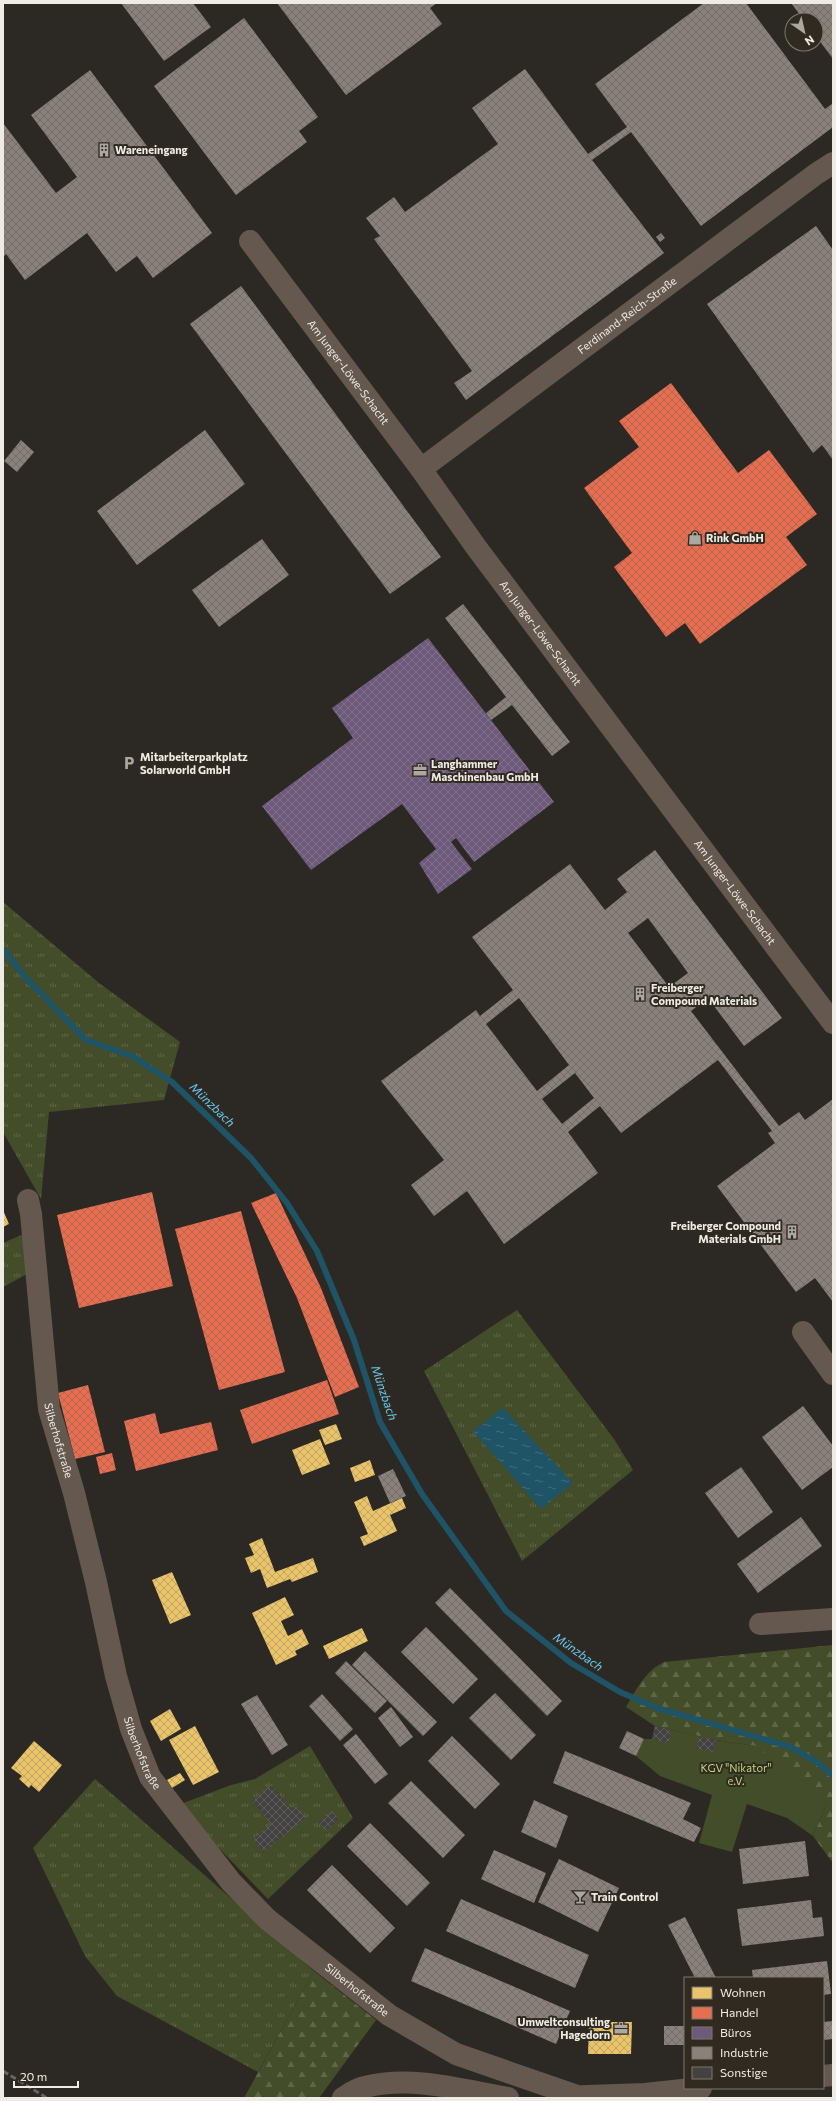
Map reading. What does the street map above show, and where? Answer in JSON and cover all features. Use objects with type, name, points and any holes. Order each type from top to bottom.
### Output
[{"type":"street","name":"Ferdinand-Reich-Straße","points":[[422,469],[810,178],[833,163]]},
{"type":"street","name":"Am Junger-Löwe-Schacht","points":[[250,241],[422,469],[476,548],[833,1023]]},
{"type":"street","name":"Silberhofstraße","points":[[28,1200],[31,1214],[49,1409],[76,1501],[96,1582],[116,1676],[131,1729],[150,1777],[231,1882],[267,1919],[389,2015],[456,2054],[574,2095]]},
{"type":"street","points":[[803,1332],[833,1374]]},
{"type":"street","points":[[760,1624],[833,1619]]},
{"type":"street","points":[[343,2098],[364,2087],[402,2083],[441,2086],[508,2098]]},
{"type":"street","name":"Silberhofstraße","points":[[553,2098],[574,2095],[645,2094],[692,2089]]},
{"type":"green space","points":[[3,902],[99,983],[180,1042],[164,1100],[49,1112],[41,1199],[3,1132]]},
{"type":"green space","points":[[26,1233],[29,1273],[3,1287],[3,1243]]},
{"type":"green space","points":[[517,1310],[614,1439],[633,1470],[522,1561],[424,1371]]},
{"type":"green space","points":[[833,1645],[833,1863],[813,1836],[826,1805],[755,1746],[716,1740],[655,1726],[626,1707],[646,1676],[664,1662]]},
{"type":"green space","name":"KGV \"Nikator\" e.V.","points":[[655,1726],[716,1740],[755,1746],[807,1783],[826,1805],[813,1836],[787,1818],[747,1804],[732,1852],[699,1843],[712,1795],[660,1776],[636,1756],[644,1739],[652,1739]]},
{"type":"green space","points":[[310,1746],[353,1818],[268,1899],[215,1844],[181,1804],[231,1785],[255,1779]]},
{"type":"green space","points":[[95,1779],[314,1971],[258,2072],[117,1996],[85,1956],[33,1848]]},
{"type":"green space","points":[[314,1971],[376,2020],[319,2098],[244,2098]]},
{"type":"water","points":[[503,1408],[573,1483],[541,1509],[473,1431]]},
{"type":"building: Wohnen","points":[[3,1210],[9,1224],[3,1227]]},
{"type":"building: Wohnen","points":[[336,1424],[342,1439],[325,1445],[319,1430]]},
{"type":"building: Wohnen","points":[[320,1439],[330,1464],[302,1475],[292,1450]]},
{"type":"building: Wohnen","points":[[370,1460],[375,1475],[355,1482],[350,1468]]},
{"type":"building: Wohnen","points":[[367,1496],[373,1511],[402,1498],[406,1508],[390,1515],[397,1531],[364,1546],[360,1537],[368,1534],[354,1502]]},
{"type":"building: Wohnen","points":[[262,1538],[275,1572],[313,1558],[318,1572],[292,1582],[290,1579],[267,1588],[260,1569],[251,1573],[245,1558],[254,1555],[249,1544]]},
{"type":"building: Wohnen","points":[[172,1572],[191,1615],[170,1624],[152,1580]]},
{"type":"building: Wohnen","points":[[285,1597],[294,1615],[281,1621],[288,1636],[302,1629],[309,1644],[295,1651],[297,1655],[276,1665],[252,1613]]},
{"type":"building: Wohnen","points":[[362,1628],[368,1641],[329,1659],[323,1646]]},
{"type":"building: Wohnen","points":[[170,1709],[181,1729],[161,1741],[150,1721]]},
{"type":"building: Wohnen","points":[[195,1726],[219,1772],[193,1785],[169,1740]]},
{"type":"building: Wohnen","points":[[34,1741],[62,1765],[39,1792],[31,1785],[29,1788],[19,1779],[22,1776],[11,1768]]},
{"type":"building: Wohnen","points":[[180,1773],[185,1780],[172,1788],[167,1780]]},
{"type":"building: Wohnen","points":[[589,2022],[632,2022],[631,2054],[588,2054]]},
{"type":"building: Handel","points":[[671,383],[738,473],[769,450],[817,514],[786,537],[807,565],[700,644],[685,623],[666,637],[614,567],[632,553],[584,488],[639,447],[619,421]]},
{"type":"building: Handel","points":[[152,1192],[173,1286],[79,1308],[57,1215]]},
{"type":"building: Handel","points":[[276,1193],[321,1288],[359,1387],[335,1397],[297,1298],[251,1203]]},
{"type":"building: Handel","points":[[241,1211],[285,1372],[219,1390],[175,1229]]},
{"type":"building: Handel","points":[[327,1380],[339,1414],[252,1444],[240,1410]]},
{"type":"building: Handel","points":[[88,1385],[105,1452],[75,1459],[58,1393]]},
{"type":"building: Handel","points":[[155,1413],[160,1434],[211,1422],[218,1450],[136,1471],[124,1421]]},
{"type":"building: Handel","points":[[112,1453],[116,1470],[100,1474],[96,1457]]},
{"type":"building: Büros","name":"Langhammer Maschinenbau GmbH","points":[[428,638],[554,802],[474,862],[456,838],[451,842],[472,869],[438,894],[419,863],[436,849],[402,804],[311,870],[262,806],[353,738],[332,708]]},
{"type":"building: Industrie","points":[[121,3],[193,3],[211,27],[164,61]]},
{"type":"building: Industrie","points":[[277,3],[437,3],[430,8],[442,24],[346,95]]},
{"type":"building: Industrie","points":[[704,3],[746,3],[825,109],[833,103],[833,127],[701,226],[631,132],[592,160],[664,253],[466,400],[454,383],[472,371],[374,239],[380,236],[366,218],[394,197],[405,212],[498,144],[472,108],[525,69],[588,154],[627,127],[595,84]]},
{"type":"building: Industrie","points":[[791,3],[833,3],[833,59],[824,47],[824,12],[798,12]]},
{"type":"building: Industrie","points":[[244,18],[318,117],[299,131],[307,142],[236,195],[154,86]]},
{"type":"building: Industrie","name":"Wareneingang","points":[[90,70],[212,233],[153,278],[137,256],[116,272],[87,233],[25,280],[6,254],[3,257],[3,123],[56,193],[77,177],[31,115]]},
{"type":"building: Industrie","points":[[816,226],[833,250],[833,460],[822,445],[813,453],[707,304]]},
{"type":"building: Industrie","points":[[661,233],[665,238],[660,242],[656,237]]},
{"type":"building: Industrie","points":[[241,286],[441,557],[390,594],[190,324]]},
{"type":"building: Industrie","points":[[205,430],[245,484],[137,565],[97,511]]},
{"type":"building: Industrie","points":[[21,440],[34,452],[17,472],[4,461]]},
{"type":"building: Industrie","points":[[262,539],[289,575],[219,627],[192,590]]},
{"type":"building: Industrie","points":[[463,604],[570,742],[552,756],[512,705],[491,720],[486,713],[506,697],[445,618]]},
{"type":"building: Industrie","points":[[655,850],[782,1018],[744,1046],[708,998],[691,1011],[779,1126],[799,1112],[805,1120],[833,1099],[833,1302],[815,1278],[796,1292],[717,1186],[775,1143],[768,1133],[772,1131],[718,1060],[621,1133],[600,1106],[568,1132],[598,1173],[504,1244],[467,1191],[434,1216],[411,1185],[444,1160],[381,1081],[476,1010],[480,1016],[513,990],[472,937],[570,864],[605,910],[627,892],[617,879]],"holes":[[[648,918],[688,973],[669,987],[628,933]],[[519,998],[569,1065],[537,1091],[486,1024]],[[575,1073],[594,1098],[562,1124],[542,1099]]]},
{"type":"building: Industrie","points":[[803,1406],[833,1446],[833,1467],[802,1490],[762,1437]]},
{"type":"building: Industrie","points":[[741,1467],[773,1512],[738,1538],[705,1493]]},
{"type":"building: Industrie","points":[[393,1469],[406,1496],[390,1503],[378,1476]]},
{"type":"building: Industrie","points":[[801,1517],[822,1546],[758,1593],[737,1564]]},
{"type":"building: Industrie","points":[[450,1588],[562,1701],[547,1716],[435,1603]]},
{"type":"building: Industrie","points":[[426,1627],[478,1679],[453,1704],[401,1652]]},
{"type":"building: Industrie","points":[[365,1651],[437,1722],[423,1736],[352,1665]]},
{"type":"building: Industrie","points":[[346,1661],[387,1701],[375,1713],[335,1673]]},
{"type":"building: Industrie","points":[[495,1693],[536,1735],[511,1760],[469,1718]]},
{"type":"building: Industrie","points":[[322,1694],[353,1729],[340,1741],[309,1706]]},
{"type":"building: Industrie","points":[[257,1695],[288,1745],[272,1755],[241,1704]]},
{"type":"building: Industrie","points":[[391,1707],[413,1737],[400,1747],[378,1718]]},
{"type":"building: Industrie","points":[[627,1731],[644,1739],[636,1756],[619,1748]]},
{"type":"building: Industrie","points":[[356,1734],[388,1774],[375,1784],[343,1745]]},
{"type":"building: Industrie","points":[[452,1736],[500,1784],[475,1809],[428,1761]]},
{"type":"building: Industrie","points":[[565,1751],[691,1803],[683,1819],[701,1828],[694,1842],[553,1783]]},
{"type":"building: Industrie","points":[[411,1781],[465,1835],[443,1858],[388,1803]]},
{"type":"building: Industrie","points":[[534,1800],[568,1816],[556,1848],[521,1832]]},
{"type":"building: Industrie","points":[[370,1823],[430,1883],[407,1906],[347,1846]]},
{"type":"building: Industrie","points":[[805,1841],[809,1876],[743,1884],[739,1849]]},
{"type":"building: Industrie","points":[[494,1850],[546,1873],[534,1903],[481,1879]]},
{"type":"building: Industrie","points":[[559,1859],[619,1888],[598,1932],[538,1902]]},
{"type":"building: Industrie","points":[[332,1865],[395,1928],[370,1953],[307,1890]]},
{"type":"building: Industrie","points":[[461,1899],[589,1955],[575,1988],[446,1931]]},
{"type":"building: Industrie","points":[[811,1900],[813,1918],[822,1917],[824,1936],[742,1946],[737,1909]]},
{"type":"building: Industrie","points":[[685,1917],[715,1977],[694,1977],[668,1925]]},
{"type":"building: Industrie","points":[[425,1948],[570,2011],[556,2044],[411,1981]]},
{"type":"building: Industrie","points":[[827,1961],[831,1994],[824,1995],[824,1977],[753,1977],[752,1970]]},
{"type":"building: Industrie","points":[[833,2021],[833,2039],[824,2040],[824,2022]]},
{"type":"building: Industrie","points":[[664,2026],[684,2026],[684,2045],[664,2045]]},
{"type":"building: Sonstige","points":[[655,1726],[671,1730],[669,1743],[652,1739]]},
{"type":"building: Sonstige","points":[[699,1736],[716,1740],[713,1752],[696,1749]]},
{"type":"building: Sonstige","points":[[271,1785],[291,1809],[296,1805],[306,1818],[263,1852],[253,1839],[271,1824],[252,1801]]},
{"type":"building: Sonstige","points":[[332,1811],[339,1820],[326,1831],[319,1822]]},
{"type":"waterway","name":"Münzbach","points":[[3,949],[25,977],[86,1040],[132,1056],[172,1082],[251,1158],[287,1203],[317,1251],[354,1340],[380,1422],[422,1494],[506,1611],[571,1663],[620,1692],[657,1708],[791,1747],[818,1763],[833,1776]]},
{"type":"railway","points":[[3,2071],[47,2098]]},
{"type":"place","name":"Wareneingang","points":[[104,150]]},
{"type":"place","name":"Rink GmbH","points":[[695,538]]},
{"type":"place","name":"Mitarbeiterparkplatz Solarworld GmbH","points":[[129,763]]},
{"type":"place","name":"Langhammer Maschinenbau GmbH","points":[[420,770]]},
{"type":"place","name":"Freiberger Compound Materials","points":[[640,994]]},
{"type":"place","name":"Freiberger Compound Materials GmbH","points":[[792,1232]]},
{"type":"place","name":"Train Control","points":[[580,1897]]},
{"type":"place","name":"Umweltconsulting Hagedorn","points":[[621,2028]]}]
